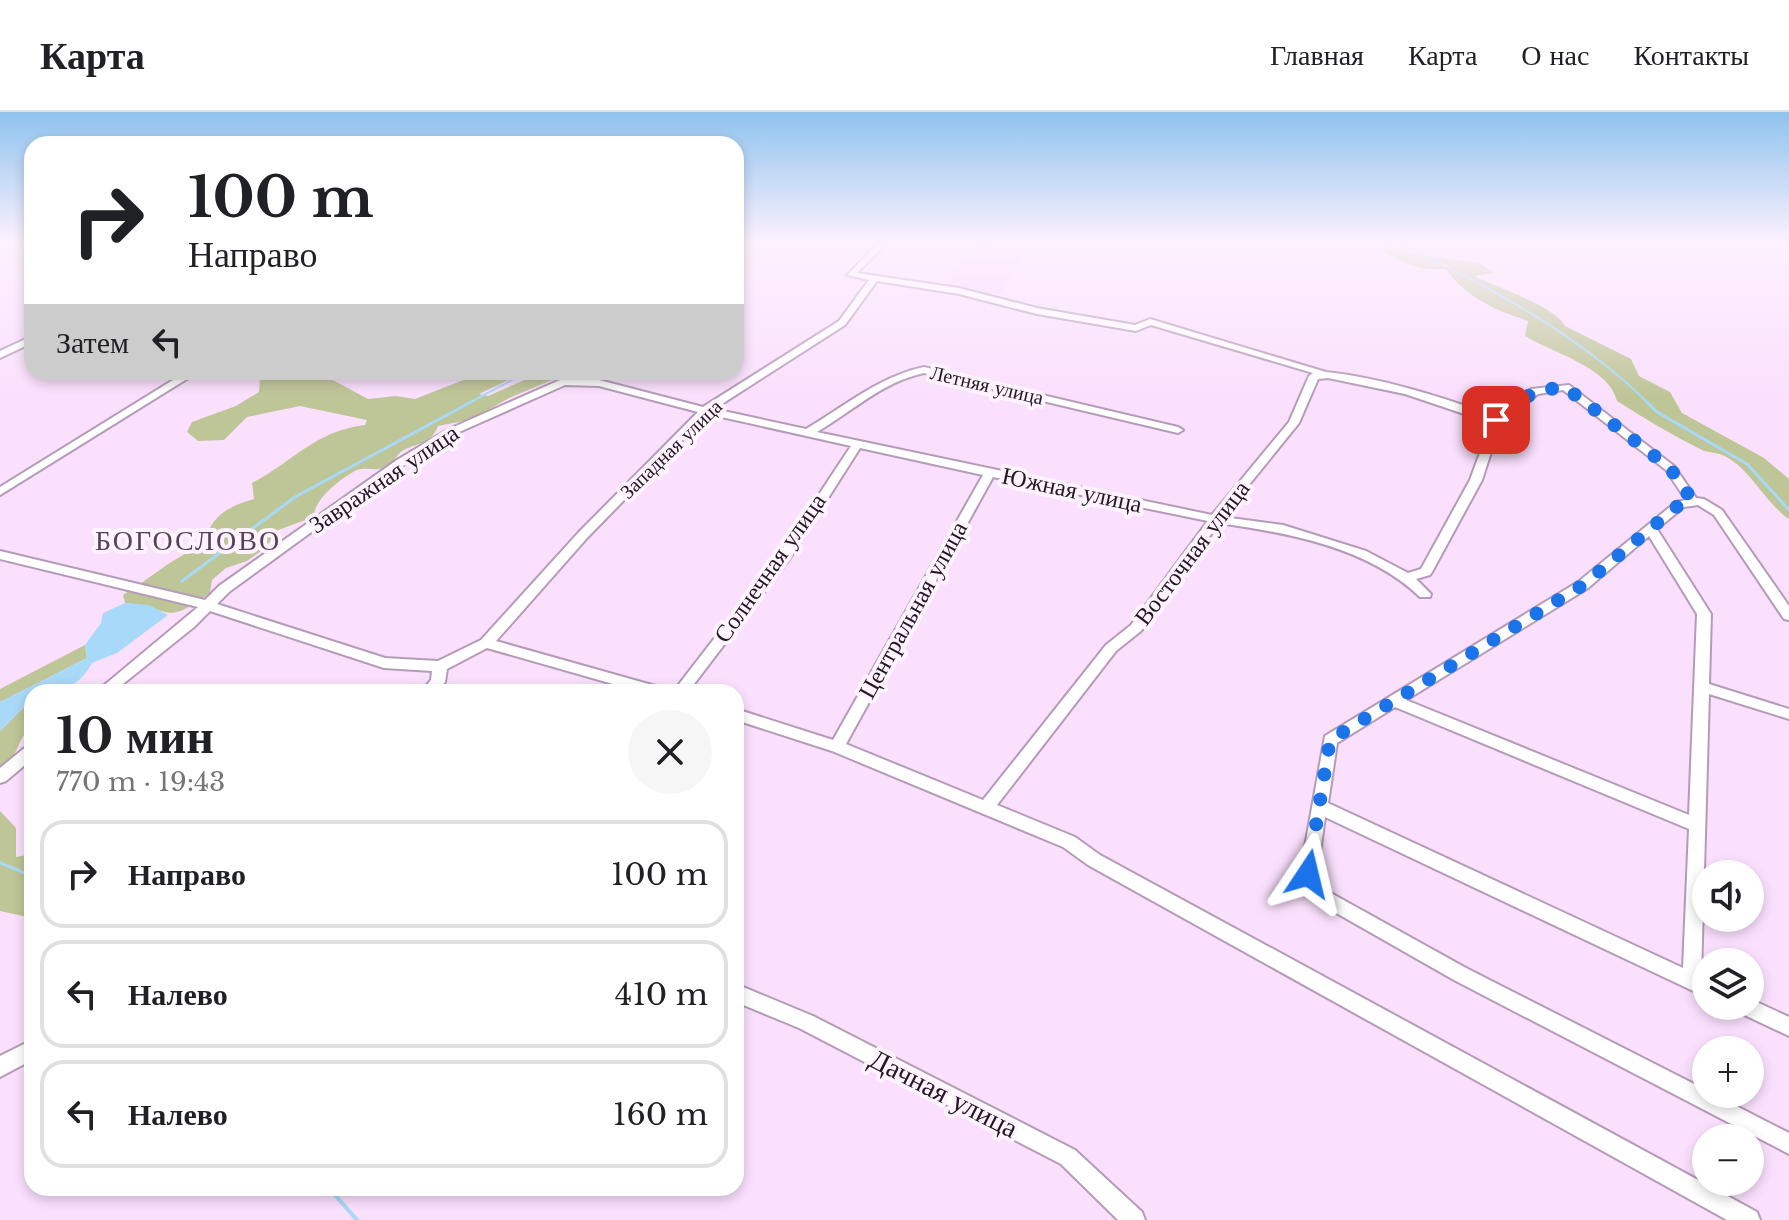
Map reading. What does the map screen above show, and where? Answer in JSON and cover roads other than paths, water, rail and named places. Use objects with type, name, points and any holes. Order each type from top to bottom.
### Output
[{"type":"street","name":"Западная улица","points":[[486,643],[583,535],[707,409],[842,323],[864,294]]},
{"type":"street","points":[[970,294],[1037,311],[1123,326],[1136,328],[1150,322],[1505,424],[1506,431],[1497,433],[1489,442],[1476,480],[1426,572],[1407,577]]},
{"type":"street","points":[[0,355],[24,343]]},
{"type":"street","name":"Летняя улица","points":[[809,432],[884,383],[906,373],[924,370],[1178,430]]},
{"type":"street","name":"Восточная улица","points":[[987,806],[1111,648],[1136,628],[1215,519],[1294,423],[1314,376],[1325,374]]},
{"type":"street","points":[[0,492],[180,380]]},
{"type":"street","name":"Завражная улица","points":[[113,684],[189,624],[206,605],[401,462],[453,431],[564,382],[599,383],[707,409]]},
{"type":"street","points":[[1496,420],[1535,391],[1565,387],[1670,468],[1692,500],[1718,513],[1789,616]]},
{"type":"street","name":"Южная улица","points":[[707,409],[990,473],[1215,519],[1279,528],[1362,554],[1407,577],[1425,594]]},
{"type":"street","name":"Солнечная улица","points":[[686,684],[786,555],[858,443]]},
{"type":"street","name":"Центральная улица","points":[[837,747],[990,473]]},
{"type":"street","points":[[1692,500],[1680,504],[1583,585],[1330,740],[1308,874],[1323,897],[1460,974],[1789,1144]]},
{"type":"street","points":[[1650,528],[1704,614],[1697,825],[1699,948]]},
{"type":"street","points":[[0,555],[206,605],[384,663],[440,666],[486,643],[631,684]]},
{"type":"street","points":[[436,684],[440,666]]},
{"type":"street","points":[[1702,687],[1789,714]]},
{"type":"street","points":[[1394,701],[1697,825]]},
{"type":"street","points":[[744,717],[837,747],[1069,842],[1094,860],[1749,1220]]},
{"type":"street","points":[[0,777],[24,757]]},
{"type":"street","points":[[1320,807],[1692,982]]},
{"type":"street","name":"Дачная улица","points":[[744,996],[806,1022],[1068,1157],[1134,1220]]},
{"type":"street","points":[[1764,1015],[1789,1027]]},
{"type":"street","points":[[0,1067],[24,1054]]},
{"type":"water","points":[[125,603],[149,605],[168,615],[117,653],[92,663],[74,684],[36,684],[87,658],[85,645],[101,623],[103,613]]},
{"type":"water","points":[[24,690],[24,707],[0,731],[0,702]]},
{"type":"waterway","points":[[1496,294],[1593,355],[1649,404]]},
{"type":"waterway","points":[[467,404],[512,380]]},
{"type":"waterway","points":[[182,581],[295,497],[471,402]]},
{"type":"waterway","points":[[1649,404],[1657,412],[1747,464],[1789,510]]},
{"type":"waterway","points":[[0,863],[24,873]]},
{"type":"waterway","points":[[336,1196],[357,1220]]},
{"type":"district","name":"БОГОСЛОВО","points":[[188,540]]}]
